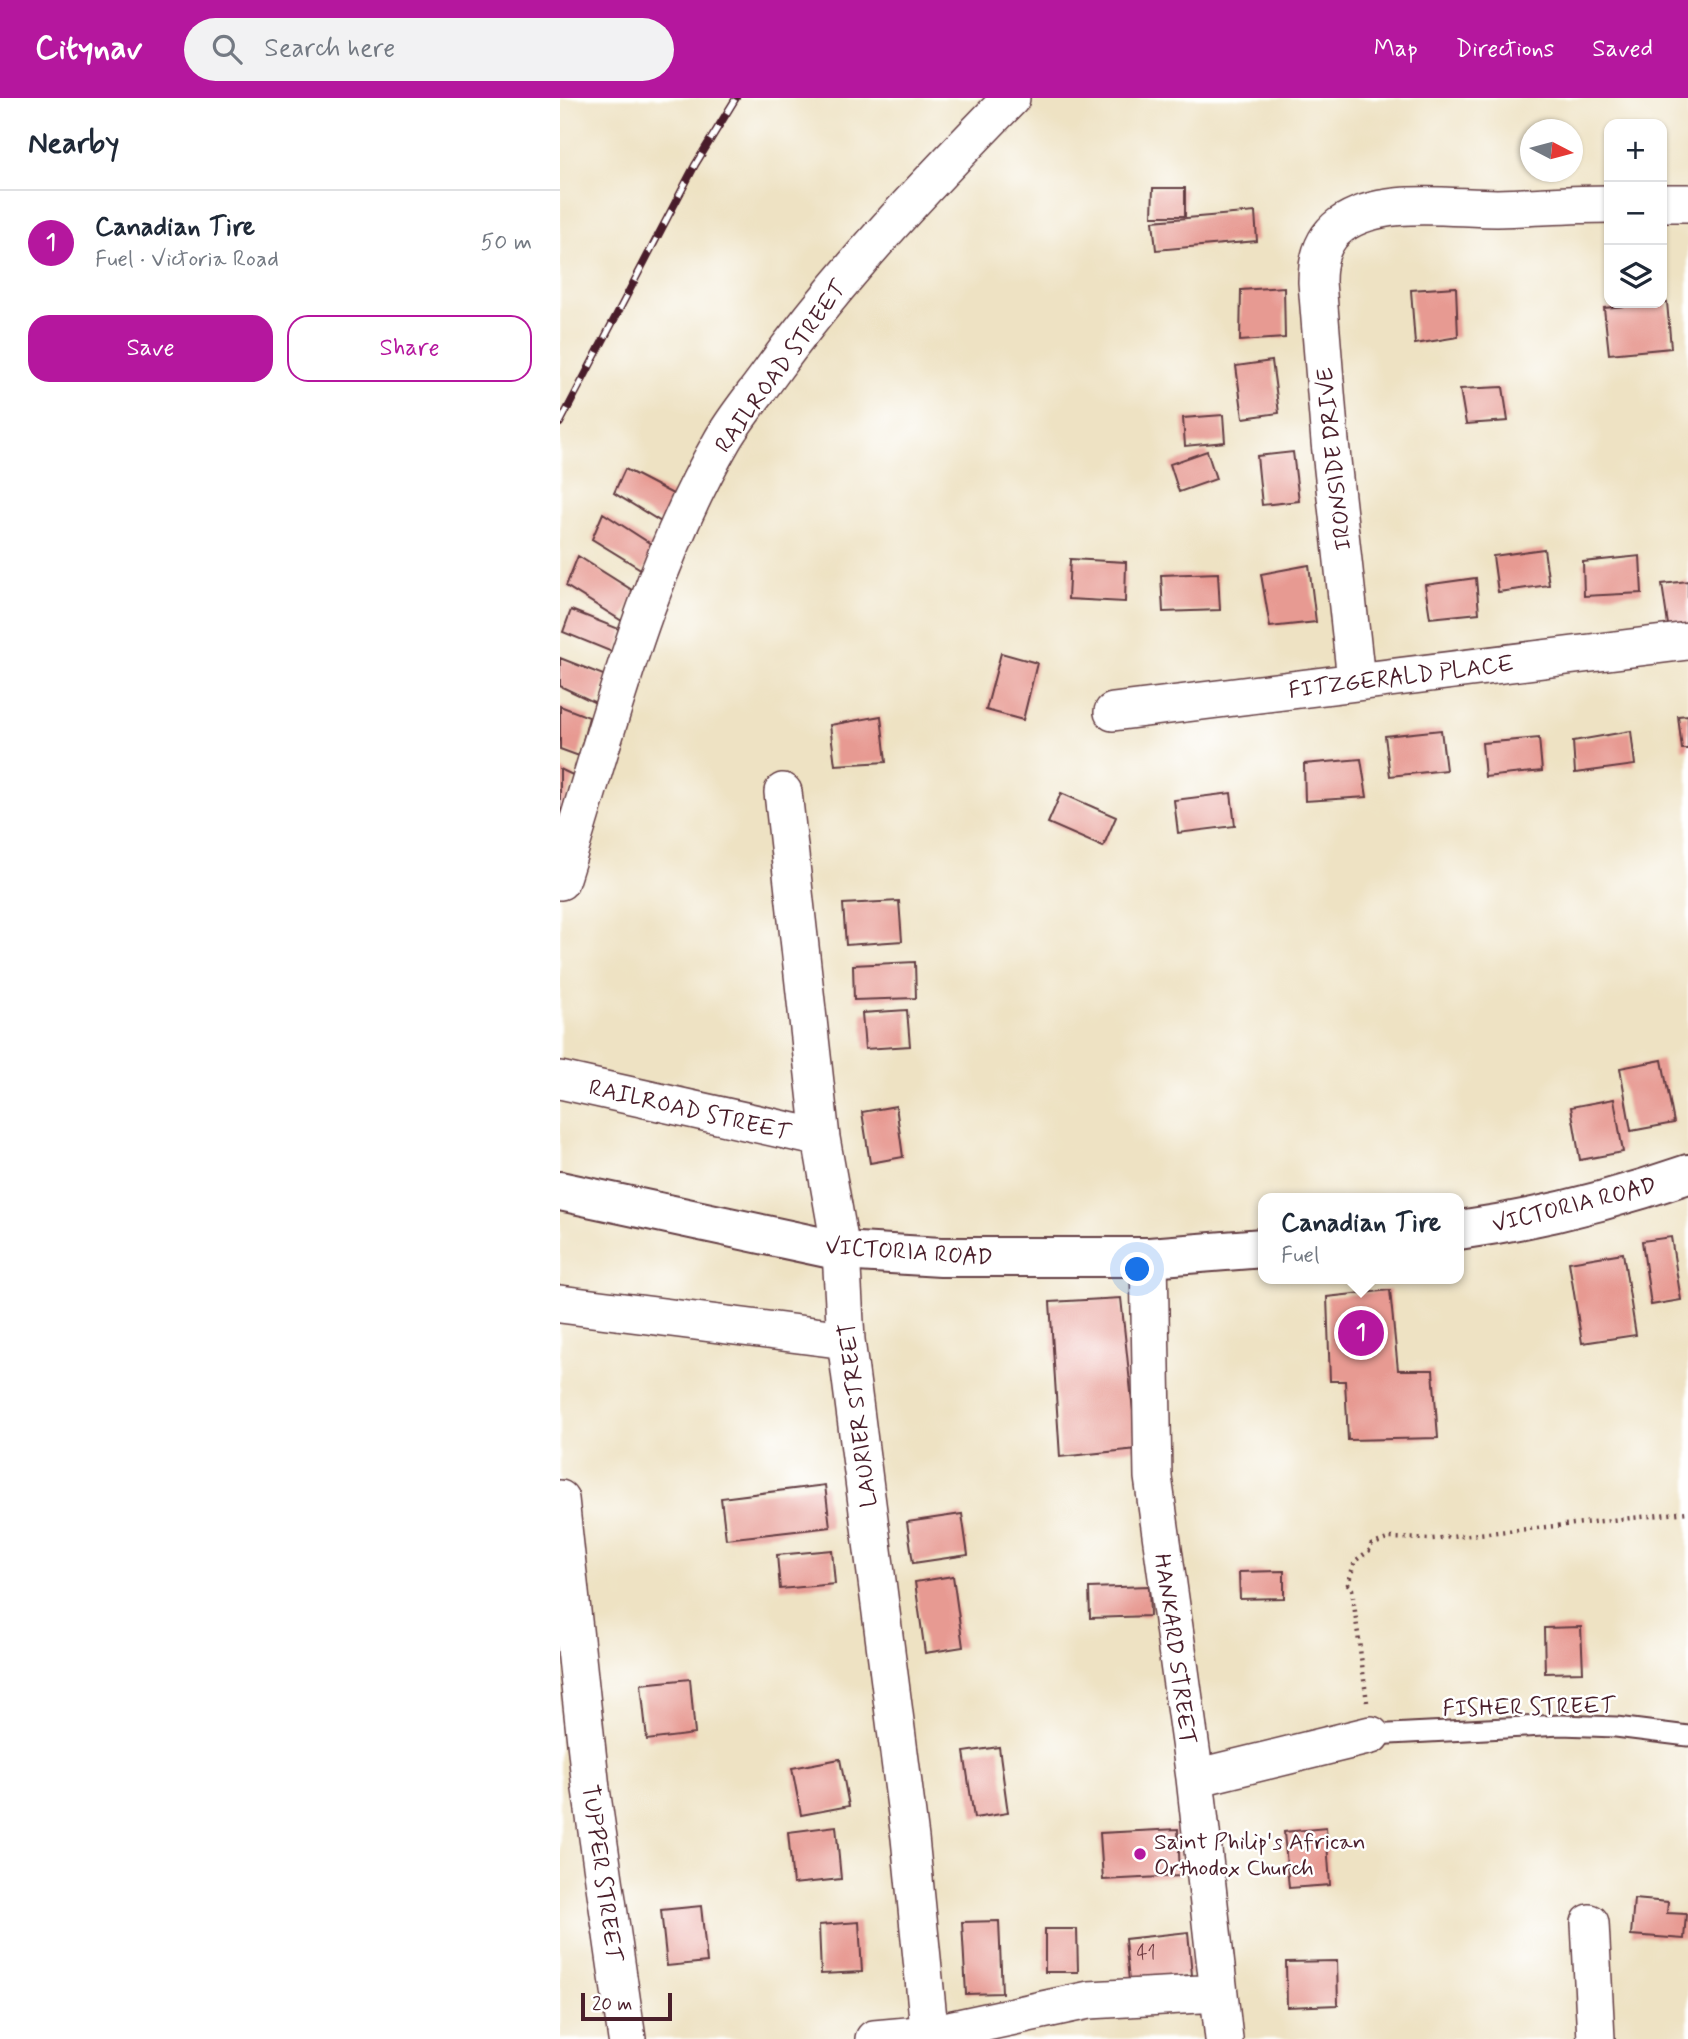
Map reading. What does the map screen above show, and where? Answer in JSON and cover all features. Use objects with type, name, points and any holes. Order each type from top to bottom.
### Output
[{"type":"main road","name":"VICTORIA ROAD","points":[[1464,1229],[1516,1222],[1625,1196],[1688,1174]]},
{"type":"main road","name":"VICTORIA ROAD","points":[[560,1191],[841,1251],[941,1257],[1149,1257],[1258,1248]]},
{"type":"street","name":"RAILROAD STREET","points":[[560,881],[639,631],[667,554],[723,440],[785,353],[845,276],[922,189],[1011,98]]},
{"type":"street","points":[[1667,203],[1688,203]]},
{"type":"street","name":"IRONSIDE DRIVE","points":[[1356,680],[1317,282],[1318,265],[1327,238],[1342,225],[1374,211],[1411,207],[1604,204]]},
{"type":"street","name":"FITZGERALD PLACE","points":[[1113,712],[1688,641]]},
{"type":"street","name":"LAURIER STREET","points":[[783,792],[821,1138],[841,1251],[846,1340],[910,1838],[930,2037]]},
{"type":"street","name":"RAILROAD STREET","points":[[561,1083],[821,1138]]},
{"type":"street","name":"HANKARD STREET","points":[[1149,1257],[1153,1477],[1195,1778],[1224,2039]]},
{"type":"street","points":[[560,1304],[846,1340]]},
{"type":"street","name":"TUPPER STREET","points":[[560,1499],[591,1789],[626,2039]]},
{"type":"street","points":[[1195,1778],[1371,1735]]},
{"type":"street","points":[[1590,1923],[1596,2039]]},
{"type":"street","points":[[874,2039],[930,2037],[1089,2000],[1219,1993]]},
{"type":"lane","name":"FISHER STREET","points":[[1371,1735],[1561,1725],[1616,1727],[1688,1736]]},
{"type":"path","points":[[1371,1735],[1352,1589],[1348,1584],[1355,1561],[1370,1550],[1371,1545],[1390,1538],[1432,1539],[1688,1512]]},
{"type":"building","points":[[1153,188],[1185,188],[1185,216],[1152,216]]},
{"type":"building","points":[[1255,212],[1257,241],[1156,250],[1153,221]]},
{"type":"building","points":[[1284,287],[1285,338],[1240,341],[1241,290]]},
{"type":"building","points":[[1456,287],[1458,337],[1415,344],[1411,290]]},
{"type":"building","points":[[1667,302],[1671,348],[1609,354],[1604,308],[1667,308]]},
{"type":"building","points":[[1272,361],[1279,413],[1243,418],[1236,366]]},
{"type":"building","points":[[1503,387],[1508,421],[1466,424],[1460,389]]},
{"type":"building","points":[[1223,415],[1225,442],[1185,446],[1183,418]]},
{"type":"building","points":[[1207,451],[1216,479],[1179,492],[1170,464]]},
{"type":"building","points":[[1293,452],[1299,501],[1262,505],[1257,456]]},
{"type":"building","points":[[625,469],[675,495],[663,523],[614,493]]},
{"type":"building","points":[[603,513],[654,546],[644,571],[592,539]]},
{"type":"building","points":[[1544,549],[1549,585],[1498,592],[1493,556]]},
{"type":"building","points":[[578,556],[635,592],[622,621],[566,586]]},
{"type":"building","points":[[1640,556],[1642,593],[1584,596],[1583,562]]},
{"type":"building","points":[[1070,559],[1126,562],[1125,602],[1068,599]]},
{"type":"building","points":[[1309,565],[1316,622],[1270,627],[1261,574]]},
{"type":"building","points":[[1218,573],[1220,610],[1163,612],[1161,575]]},
{"type":"building","points":[[1476,578],[1479,613],[1430,618],[1425,585]]},
{"type":"building","points":[[1688,581],[1688,624],[1668,625],[1662,584]]},
{"type":"building","points":[[571,610],[624,631],[617,654],[563,632]]},
{"type":"building","points":[[1001,653],[1037,663],[1023,720],[986,710]]},
{"type":"building","points":[[560,658],[606,676],[598,704],[560,686]]},
{"type":"building","points":[[560,706],[589,717],[579,756],[560,749]]},
{"type":"building","points":[[1688,715],[1688,749],[1682,749],[1678,716]]},
{"type":"building","points":[[881,716],[886,762],[835,765],[830,725]]},
{"type":"building","points":[[1441,730],[1446,770],[1390,776],[1385,736]]},
{"type":"building","points":[[1631,731],[1635,765],[1575,773],[1573,741]]},
{"type":"building","points":[[1539,738],[1542,771],[1485,777],[1482,743]]},
{"type":"building","points":[[1361,759],[1367,797],[1305,801],[1304,764]]},
{"type":"building","points":[[560,769],[575,776],[560,817]]},
{"type":"building","points":[[1061,793],[1116,817],[1103,847],[1048,823]]},
{"type":"building","points":[[1231,793],[1235,826],[1178,833],[1174,800]]},
{"type":"building","points":[[899,901],[902,941],[846,945],[843,904]]},
{"type":"building","points":[[915,962],[916,998],[854,1000],[853,965]]},
{"type":"building","points":[[907,1010],[910,1046],[865,1049],[862,1013]]},
{"type":"building","points":[[1662,1060],[1674,1123],[1631,1131],[1620,1068]]},
{"type":"building","points":[[1614,1099],[1623,1152],[1580,1160],[1571,1107]]},
{"type":"building","points":[[896,1106],[903,1157],[870,1163],[862,1112]]},
{"type":"building","points":[[1671,1237],[1681,1300],[1651,1305],[1642,1241]]},
{"type":"building","points":[[1623,1253],[1636,1335],[1582,1343],[1569,1262]]},
{"type":"building","points":[[1390,1290],[1398,1370],[1433,1370],[1438,1438],[1348,1440],[1345,1381],[1330,1381],[1327,1297]]},
{"type":"building","points":[[1121,1298],[1137,1449],[1060,1457],[1050,1302]]},
{"type":"building","points":[[825,1485],[830,1527],[726,1539],[721,1498]]},
{"type":"building","points":[[962,1514],[968,1555],[913,1563],[907,1522]]},
{"type":"building","points":[[832,1550],[835,1584],[780,1589],[777,1555]]},
{"type":"building","points":[[1284,1571],[1284,1598],[1240,1599],[1239,1572]]},
{"type":"building","points":[[953,1576],[963,1647],[925,1653],[915,1582]]},
{"type":"building","points":[[1149,1586],[1150,1616],[1090,1618],[1089,1588]]},
{"type":"building","points":[[1581,1627],[1583,1672],[1545,1673],[1544,1628]]},
{"type":"building","points":[[690,1679],[695,1734],[647,1740],[641,1684]]},
{"type":"building","points":[[999,1747],[1008,1813],[974,1818],[964,1752]]},
{"type":"building","points":[[840,1759],[849,1806],[801,1815],[792,1768]]},
{"type":"building","points":[[836,1826],[841,1879],[793,1884],[788,1832]]},
{"type":"building","points":[[1326,1828],[1330,1885],[1289,1888],[1284,1832]]},
{"type":"building","name":"Saint Philip's African Orthodox Church","points":[[1178,1829],[1180,1876],[1103,1880],[1100,1833]]},
{"type":"building","points":[[1634,1899],[1668,1902],[1667,1913],[1686,1914],[1684,1939],[1631,1935]]},
{"type":"building","points":[[701,1906],[707,1962],[667,1966],[661,1910]]},
{"type":"building","points":[[999,1921],[1002,1993],[966,1994],[962,1922]]},
{"type":"building","points":[[859,1922],[862,1972],[821,1974],[819,1925]]},
{"type":"building","points":[[1045,1929],[1077,1929],[1078,1972],[1045,1972]]},
{"type":"building","points":[[1188,1932],[1192,1975],[1129,1981],[1125,1939]]},
{"type":"building","points":[[1337,1961],[1338,2005],[1287,2007],[1286,1962]]},
{"type":"railway","points":[[560,423],[695,165],[736,98]]},
{"type":"place","name":"Canadian Tire","points":[[1361,1333]]},
{"type":"place","name":"Saint Philip's African Orthodox Church","points":[[1140,1854]]}]
